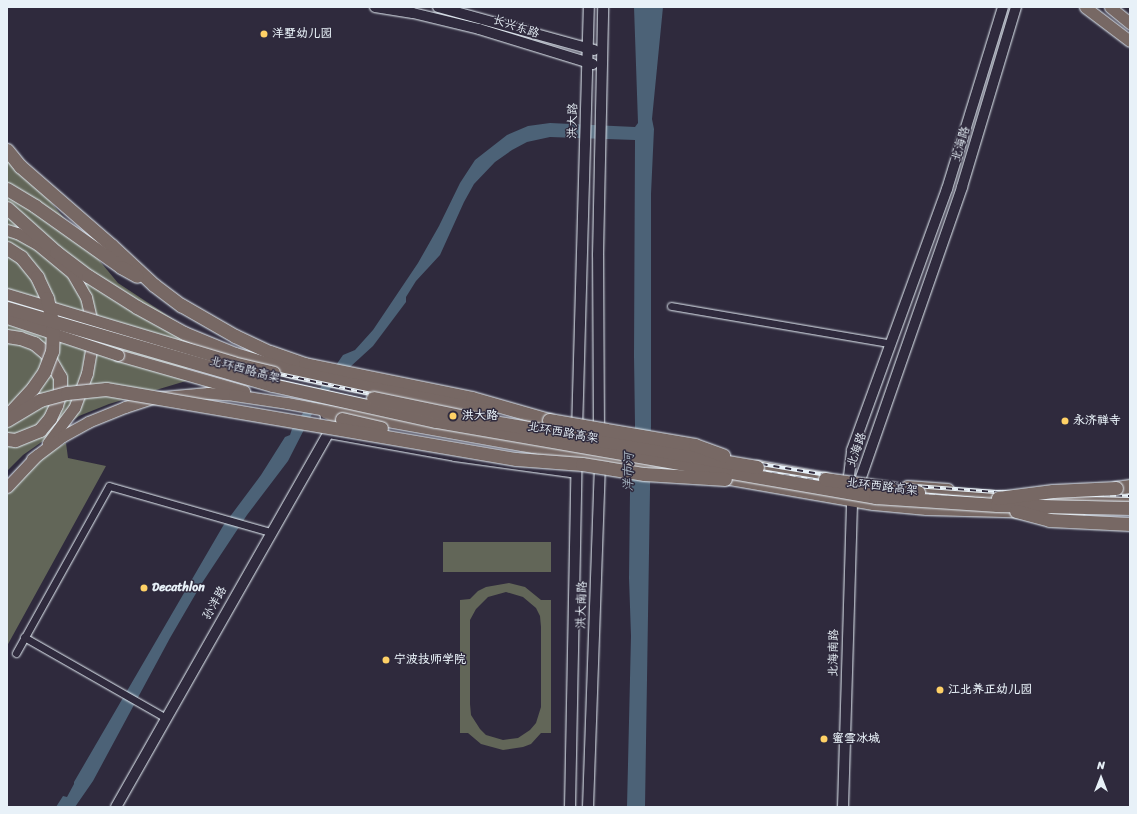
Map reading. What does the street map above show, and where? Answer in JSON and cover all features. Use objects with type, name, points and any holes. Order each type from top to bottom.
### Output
[{"type":"highway","points":[[7,150],[20,166],[111,245],[154,285],[181,305],[235,336],[270,352],[305,364],[472,398],[549,420]]},
{"type":"highway","points":[[7,190],[35,206],[121,267],[154,285]]},
{"type":"highway","points":[[7,208],[56,252],[88,276],[137,307],[184,333],[235,354],[291,371],[456,405],[695,445],[757,467]]},
{"type":"highway","points":[[7,248],[21,257],[37,278],[47,298],[54,327],[52,351],[44,372],[33,388],[7,417]]},
{"type":"highway","name":"北环西路高架","points":[[7,299],[76,321],[273,378],[470,418],[898,490],[997,502],[1130,500]]},
{"type":"highway","name":"北环西路高架","points":[[7,308],[272,385],[436,421],[875,497],[1130,508]]},
{"type":"highway","points":[[7,336],[20,338],[34,343],[46,353],[60,377],[60,392],[56,405],[50,418],[40,430],[14,440],[7,439]]},
{"type":"highway","points":[[7,420],[40,400],[67,393],[106,389],[516,459],[579,464]]},
{"type":"highway","points":[[325,411],[342,419],[389,430],[644,474],[775,480]]},
{"type":"highway","points":[[997,502],[1053,491],[1130,487]]},
{"type":"highway","points":[[997,502],[1049,520],[1130,524]]},
{"type":"main road","name":"长兴东路","points":[[375,7],[413,13],[479,29],[602,66]]},
{"type":"main road","name":"长兴东路","points":[[438,7],[602,52]]},
{"type":"main road","name":"洪大路","points":[[578,405],[589,7]]},
{"type":"main road","points":[[602,7],[602,66]]},
{"type":"main road","name":"北海路","points":[[852,500],[849,476],[852,450],[947,189],[1003,7]]},
{"type":"main road","name":"北海路","points":[[852,500],[962,187],[1016,7]]},
{"type":"main road","points":[[1085,7],[1130,41]]},
{"type":"main road","points":[[1110,7],[1130,23]]},
{"type":"main road","name":"洪大南路","points":[[588,807],[600,458],[598,255],[602,66]]},
{"type":"main road","points":[[7,230],[17,233],[38,244],[72,273],[86,297],[94,333],[86,374],[74,408],[50,441],[7,487]]},
{"type":"main road","points":[[7,294],[233,362],[376,395],[599,435],[901,485],[1004,493],[1130,496]]},
{"type":"main road","points":[[7,318],[118,355],[287,403]]},
{"type":"main road","points":[[32,460],[63,436],[88,422],[152,398],[208,393],[234,395],[287,403],[579,464],[600,458],[617,460],[852,500],[926,509],[1130,514]]},
{"type":"main road","name":"洪大南路","points":[[570,807],[579,464],[577,431],[578,405]]},
{"type":"main road","points":[[325,411],[328,434]]},
{"type":"main road","name":"孙洋路","points":[[116,807],[328,434]]},
{"type":"main road","name":"北海南路","points":[[843,807],[852,500]]},
{"type":"street","points":[[671,306],[888,343]]},
{"type":"street","points":[[328,434],[454,457],[579,464]]},
{"type":"street","points":[[16,653],[109,486],[271,532]]},
{"type":"street","points":[[24,638],[120,694],[166,718]]},
{"type":"green space","points":[[7,158],[15,170],[49,200],[118,283],[191,331],[186,381],[109,404],[79,416],[23,455],[7,471]]},
{"type":"green space","points":[[66,443],[68,458],[106,466],[7,646],[7,495],[29,469],[46,454]]},
{"type":"green space","points":[[443,542],[551,542],[551,572],[443,572]]},
{"type":"green space","points":[[509,583],[525,587],[541,600],[551,600],[551,733],[541,733],[531,744],[523,747],[503,750],[481,744],[468,733],[460,733],[460,600],[470,599],[478,591],[486,587]],"holes":[[[506,592],[523,597],[536,608],[540,616],[541,707],[536,723],[530,730],[518,738],[503,740],[486,735],[471,715],[470,620],[476,609],[488,597]]]},
{"type":"water","points":[[634,7],[663,7],[652,119],[654,129],[651,194],[651,425],[645,807],[627,807],[631,636],[629,578],[630,492],[633,476],[635,425],[635,140],[550,137],[527,142],[512,150],[495,162],[474,184],[464,202],[440,255],[416,281],[406,297],[406,302],[373,346],[338,378],[312,414],[288,461],[247,515],[202,583],[170,638],[93,781],[75,807],[56,807],[63,796],[67,797],[74,782],[223,526],[261,475],[285,437],[290,435],[292,429],[343,355],[355,350],[373,330],[418,263],[439,226],[460,183],[475,160],[507,135],[528,126],[550,123],[635,127],[638,123]]},
{"type":"railway","points":[[7,291],[275,373],[454,412],[874,483],[996,492],[1130,496]]},
{"type":"railway","points":[[7,303],[273,380],[452,420],[875,490],[998,501],[1130,504]]},
{"type":"place","name":"洋墅幼儿园","points":[[264,34]]},
{"type":"place","name":"洪大路","points":[[453,416]]},
{"type":"place","name":"永济禅寺","points":[[1065,421]]},
{"type":"place","name":"Decathlon","points":[[144,588]]},
{"type":"place","name":"宁波技师学院","points":[[386,660]]},
{"type":"place","name":"江北养正幼儿园","points":[[940,690]]},
{"type":"place","name":"蜜雪冰城","points":[[824,739]]},
{"type":"water label","name":"洋市河","points":[[629,472]]}]
